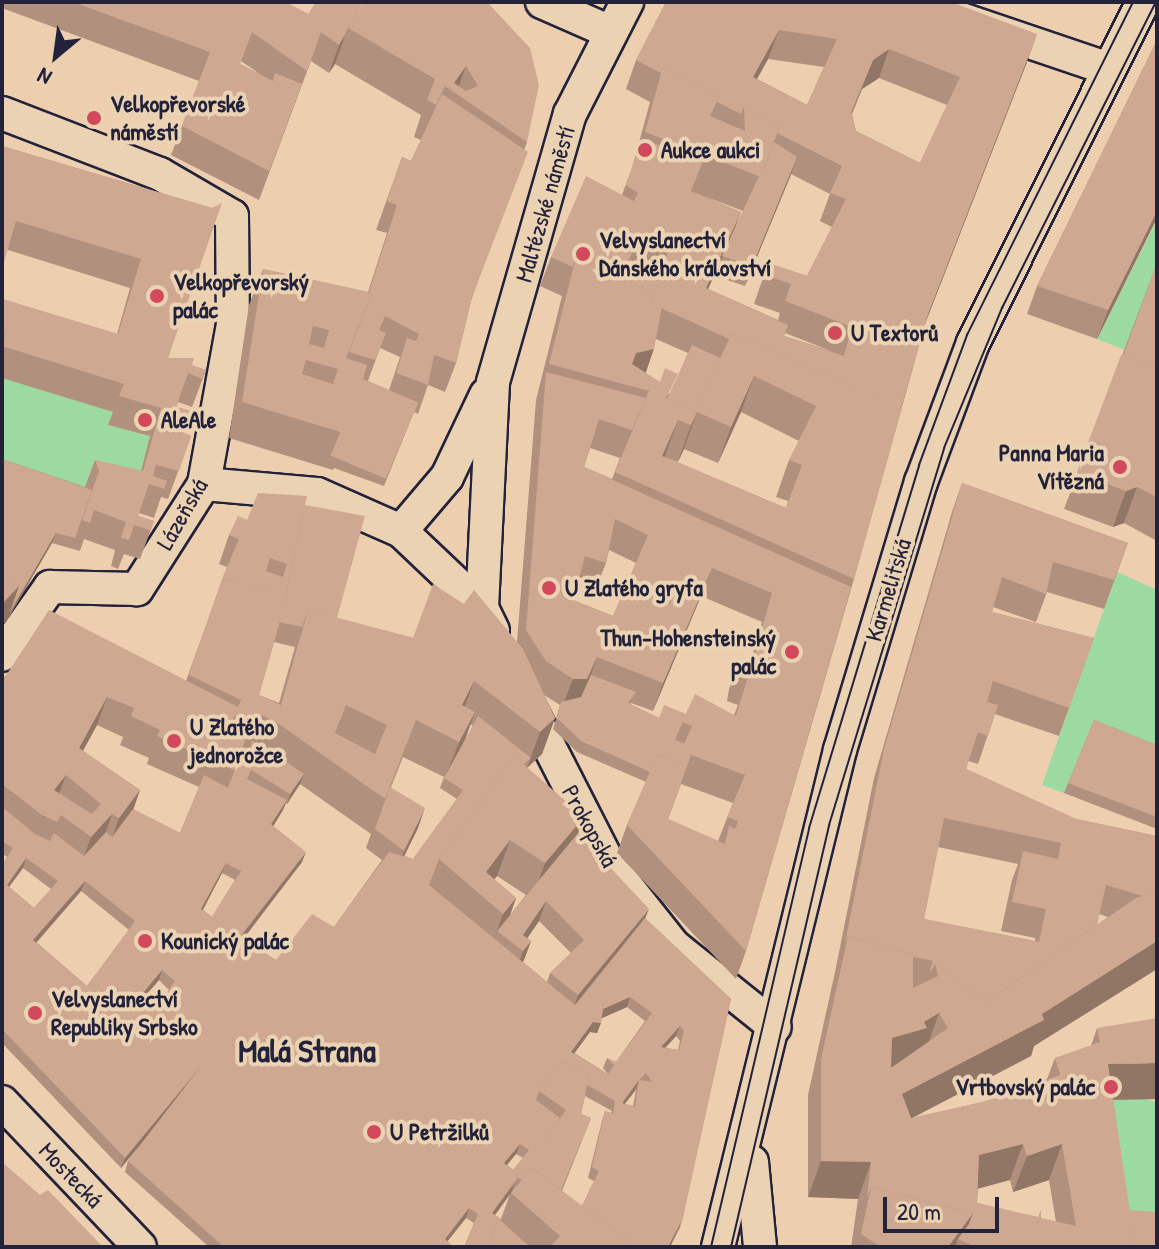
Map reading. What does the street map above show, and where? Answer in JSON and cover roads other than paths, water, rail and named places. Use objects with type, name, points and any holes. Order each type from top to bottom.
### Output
[{"type":"street","points":[[542,2],[608,31]]},
{"type":"street","name":"Maltézské náměstí","points":[[401,531],[447,477],[493,382],[570,114],[608,31],[627,2]]},
{"type":"street","points":[[911,2],[1020,34],[1109,69]]},
{"type":"street","name":"Karmelitská","points":[[718,1247],[750,1139],[840,750],[950,399],[1143,2]]},
{"type":"street","name":"Lázeňská","points":[[2,113],[160,174],[232,216],[233,324],[204,484],[137,589],[50,587],[2,655]]},
{"type":"street","name":"Maltézské náměstí","points":[[482,608],[493,382]]},
{"type":"street","name":"Maltézské náměstí","points":[[204,484],[317,494],[401,531],[482,608],[512,672]]},
{"type":"street","name":"Prokopská","points":[[512,672],[609,864],[674,946],[775,1027]]},
{"type":"street","name":"Mostecká","points":[[2,1102],[140,1247]]},
{"type":"street","name":"Karmelitská","points":[[750,1139],[762,1245]]},
{"type":"street","points":[[730,1214],[762,1245]]},
{"type":"tram line","points":[[711,1247],[809,828],[919,465],[967,335],[1133,2]]},
{"type":"tram line","points":[[731,1247],[829,825],[944,448],[1002,308],[1156,2]]},
{"type":"place","name":"Velkopřevorské náměstí","points":[[94,118]]},
{"type":"place","name":"Aukce aukci","points":[[645,150]]},
{"type":"place","name":"Velvyslanectví Dánského království","points":[[583,254]]},
{"type":"place","name":"Velkopřevorský palác","points":[[157,296]]},
{"type":"place","name":"U Textorů","points":[[835,333]]},
{"type":"place","name":"AleAle","points":[[145,420]]},
{"type":"place","name":"Panna Maria Vítězná","points":[[1120,467]]},
{"type":"place","name":"U Zlatého gryfa","points":[[549,588]]},
{"type":"place","name":"Thun-Hohensteinský palác","points":[[792,652]]},
{"type":"place","name":"U Zlatého jednorožce","points":[[174,741]]},
{"type":"place","name":"Kounický palác","points":[[145,941]]},
{"type":"place","name":"Velvyslanectví Republiky Srbsko","points":[[35,1013]]},
{"type":"place","name":"Vrtbovský palác","points":[[1111,1087]]},
{"type":"place","name":"U Petržilků","points":[[374,1132]]},
{"type":"district","name":"Malá Strana","points":[[307,1051]]}]
